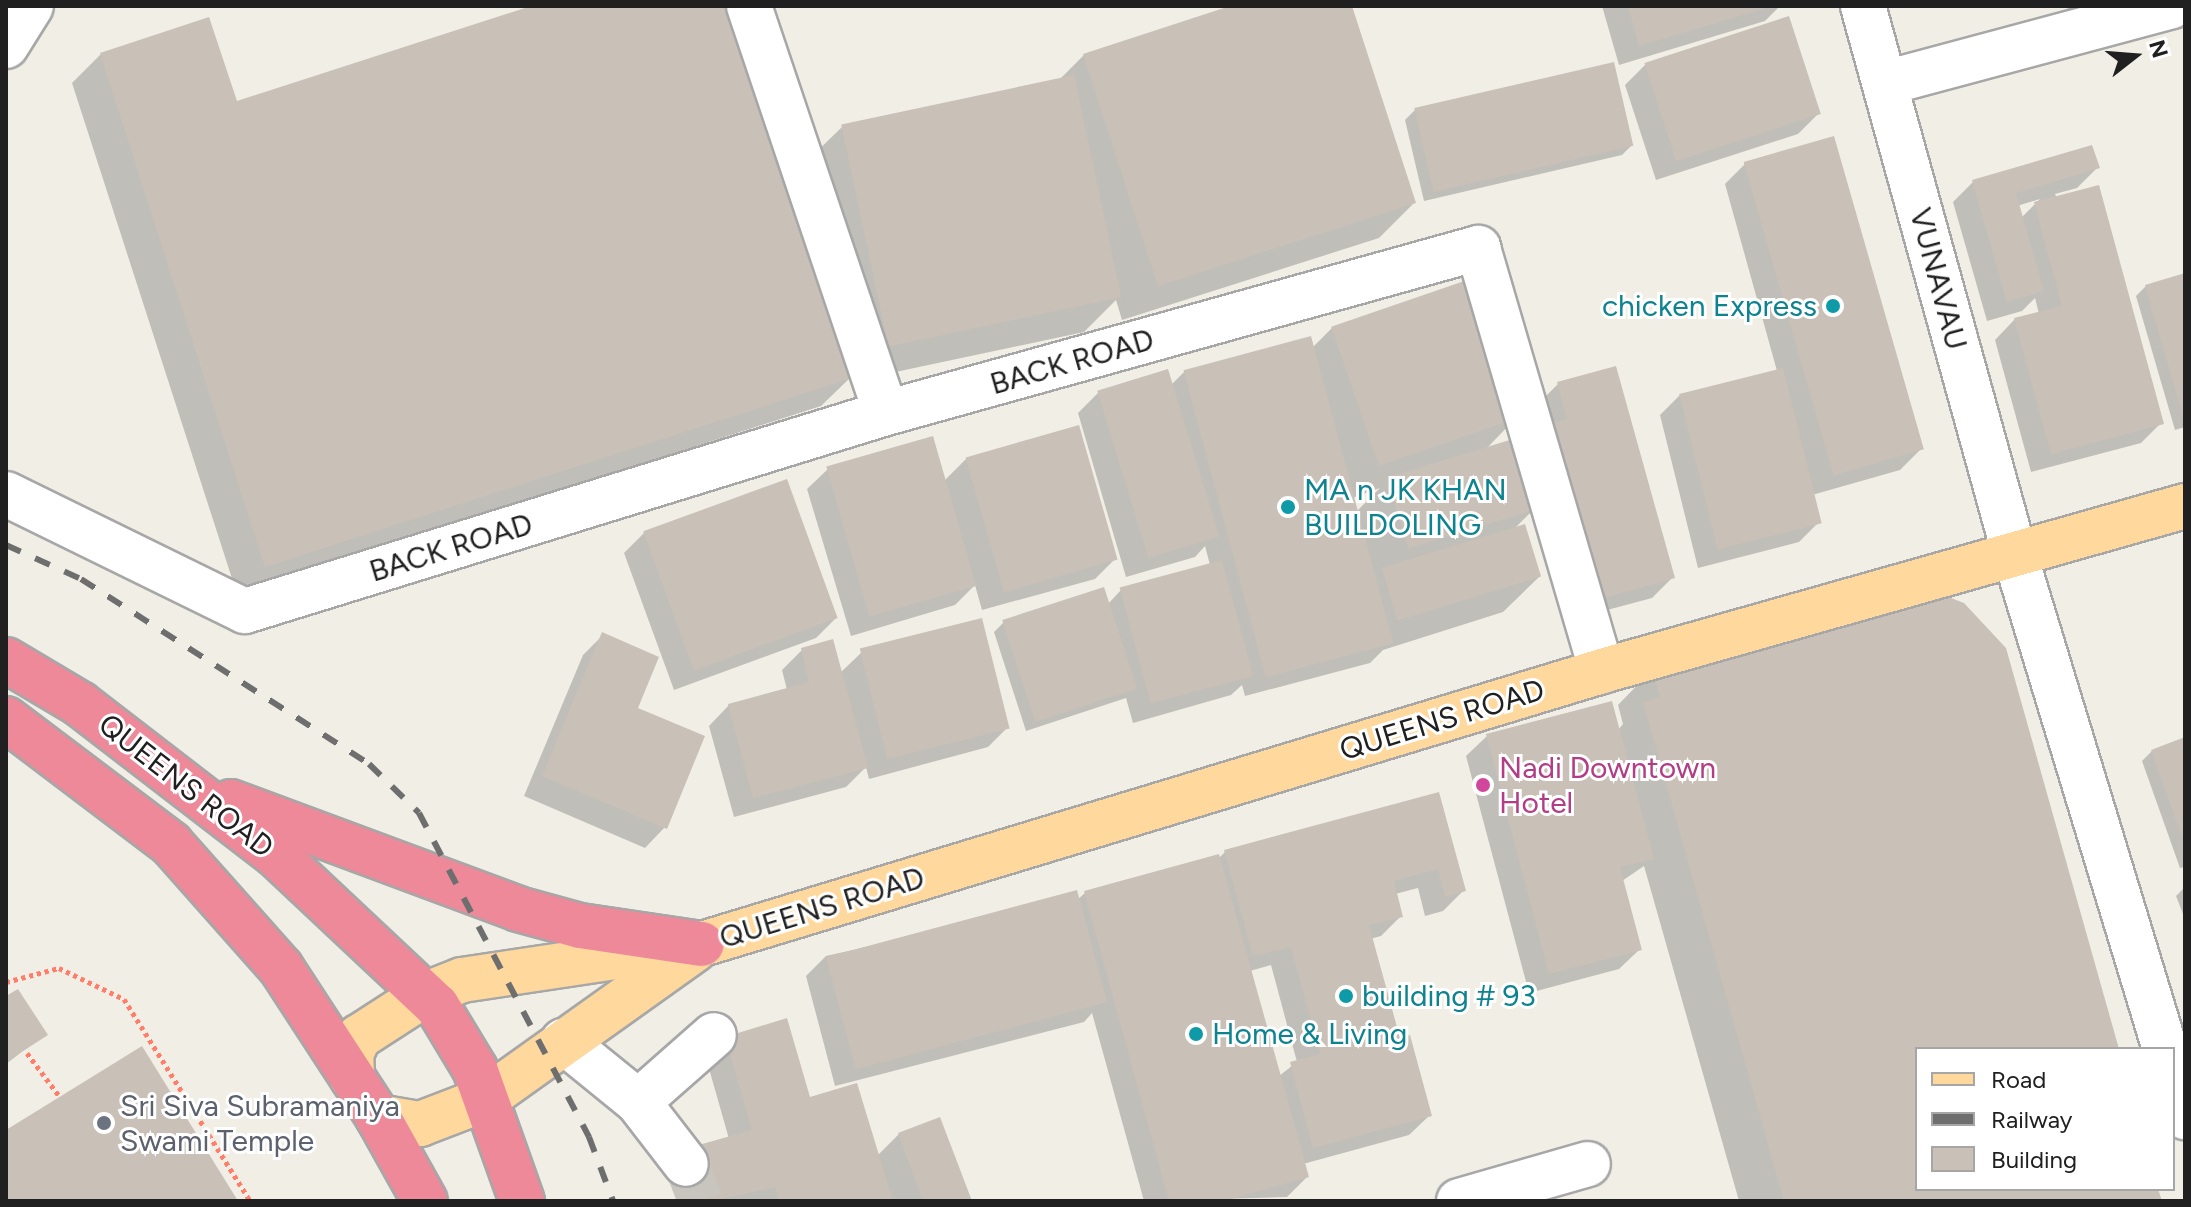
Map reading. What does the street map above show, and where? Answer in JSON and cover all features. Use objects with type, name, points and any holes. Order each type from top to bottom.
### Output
[{"type":"highway","name":"QUEENS ROAD","points":[[6,660],[80,704],[275,854],[424,995],[457,1032],[485,1099]]},
{"type":"highway","name":"QUEENS ROAD","points":[[6,719],[171,844],[281,968],[378,1117]]},
{"type":"highway","points":[[185,782],[518,909],[580,926],[702,944]]},
{"type":"highway","points":[[485,1099],[522,1201]]},
{"type":"highway","points":[[378,1117],[425,1201]]},
{"type":"main road","name":"QUEENS ROAD","points":[[352,1077],[351,1054],[359,1037],[424,995],[462,980],[702,944],[1602,671],[2185,506]]},
{"type":"main road","name":"QUEENS ROAD","points":[[378,1117],[420,1124],[485,1099],[702,944]]},
{"type":"street","points":[[6,46],[31,6]]},
{"type":"street","points":[[749,6],[886,413]]},
{"type":"street","name":"VUNAVAU","points":[[1863,6],[2014,552],[2164,1047]]},
{"type":"street","points":[[1885,83],[2172,6]]},
{"type":"street","name":"BACK ROAD","points":[[6,494],[245,611],[886,413],[1478,248],[1602,671]]},
{"type":"street","points":[[638,1102],[714,1035]]},
{"type":"street","points":[[563,1041],[638,1102],[686,1164]]},
{"type":"street","points":[[2175,1084],[2185,1117]]},
{"type":"street","points":[[1459,1201],[1588,1164]]},
{"type":"path","points":[[6,982],[59,968],[124,999],[250,1201]]},
{"type":"path","points":[[27,1053],[60,1097]]},
{"type":"building","points":[[531,6],[732,6],[852,378],[265,567],[100,53],[209,17],[237,101]]},
{"type":"building","points":[[1230,6],[1352,6],[1416,203],[1158,286],[1083,54]]},
{"type":"building","points":[[1628,6],[1770,6],[1770,7],[1639,46]]},
{"type":"building","points":[[1789,16],[1821,114],[1676,161],[1644,63]]},
{"type":"building","points":[[1614,62],[1633,146],[1434,192],[1414,108]]},
{"type":"building","points":[[1074,75],[1121,297],[888,347],[841,124]]},
{"type":"building","name":"chicken Express","points":[[1834,136],[1924,449],[1833,475],[1744,162]]},
{"type":"building","points":[[2092,145],[2100,168],[2016,193],[2044,291],[2007,302],[1972,180]]},
{"type":"building","points":[[2099,185],[2164,424],[2051,454],[2014,318],[2062,306],[2034,202]]},
{"type":"building","points":[[2185,273],[2185,420],[2184,420],[2145,285]]},
{"type":"building","points":[[1473,278],[1521,417],[1379,466],[1331,327]]},
{"type":"building","name":"MA n JK KHAN BUILDOLING","points":[[1311,336],[1393,643],[1266,677],[1183,370]]},
{"type":"building","points":[[1616,366],[1675,578],[1590,602],[1541,426],[1567,419],[1557,382]]},
{"type":"building","points":[[1783,368],[1822,523],[1718,549],[1679,394]]},
{"type":"building","points":[[1168,369],[1219,536],[1148,558],[1097,391]]},
{"type":"building","points":[[1079,425],[1118,560],[1004,592],[966,458]]},
{"type":"building","points":[[933,436],[976,586],[869,617],[826,467]]},
{"type":"building","points":[[1513,439],[1535,510],[1408,548],[1387,478]]},
{"type":"building","points":[[787,479],[838,618],[694,670],[643,531]]},
{"type":"building","points":[[1525,524],[1541,577],[1398,620],[1382,568]]},
{"type":"building","points":[[1222,560],[1253,676],[1151,703],[1120,587]]},
{"type":"building","points":[[1104,587],[1137,689],[1035,722],[1002,620]]},
{"type":"building","points":[[1943,595],[1964,603],[2006,648],[2118,1047],[1915,1047],[1915,1191],[2159,1191],[2162,1201],[1784,1201],[1643,702],[1660,697],[1652,667]]},
{"type":"building","points":[[982,618],[1010,729],[887,759],[860,648]]},
{"type":"building","points":[[602,632],[659,657],[638,708],[705,736],[667,829],[542,776]]},
{"type":"building","points":[[833,639],[868,768],[753,798],[728,704],[809,682],[801,648]]},
{"type":"building","name":"Nadi Downtown Hotel","points":[[1612,701],[1654,859],[1620,867],[1642,950],[1549,974],[1486,734]]},
{"type":"building","points":[[2185,737],[2185,845],[2151,750]]},
{"type":"building","name":"building # 93","points":[[1439,792],[1466,891],[1445,897],[1438,869],[1394,881],[1403,917],[1369,925],[1400,1038],[1410,1035],[1432,1116],[1313,1148],[1290,1062],[1320,1054],[1291,947],[1253,956],[1224,850]]},
{"type":"building","name":"Home & Living","points":[[1219,854],[1309,1177],[1224,1201],[1169,1201],[1084,891]]},
{"type":"building","points":[[1077,890],[1107,1002],[856,1069],[826,957]]},
{"type":"building","points":[[18,989],[48,1035],[6,1062],[6,996]]},
{"type":"building","points":[[787,1018],[810,1097],[857,1083],[893,1201],[780,1201],[775,1187],[711,1201],[695,1146],[752,1130],[725,1037]]},
{"type":"building","name":"Sri Siva Subramaniya Swami Temple","points":[[142,1046],[238,1201],[8,1201],[6,1130]]},
{"type":"building","points":[[940,1117],[972,1201],[923,1201],[898,1133]]},
{"type":"tunnel","points":[[686,1164],[700,1201]]},
{"type":"railway","points":[[6,545],[81,579],[369,764],[419,813],[589,1137],[613,1201]]},
{"type":"place","name":"chicken Express","points":[[1833,306]]},
{"type":"place","name":"MA n JK KHAN BUILDOLING","points":[[1288,507]]},
{"type":"place","name":"Nadi Downtown Hotel","points":[[1483,785]]},
{"type":"place","name":"building # 93","points":[[1346,996]]},
{"type":"place","name":"Home & Living","points":[[1196,1034]]},
{"type":"place","name":"Sri Siva Subramaniya Swami Temple","points":[[104,1123]]}]
